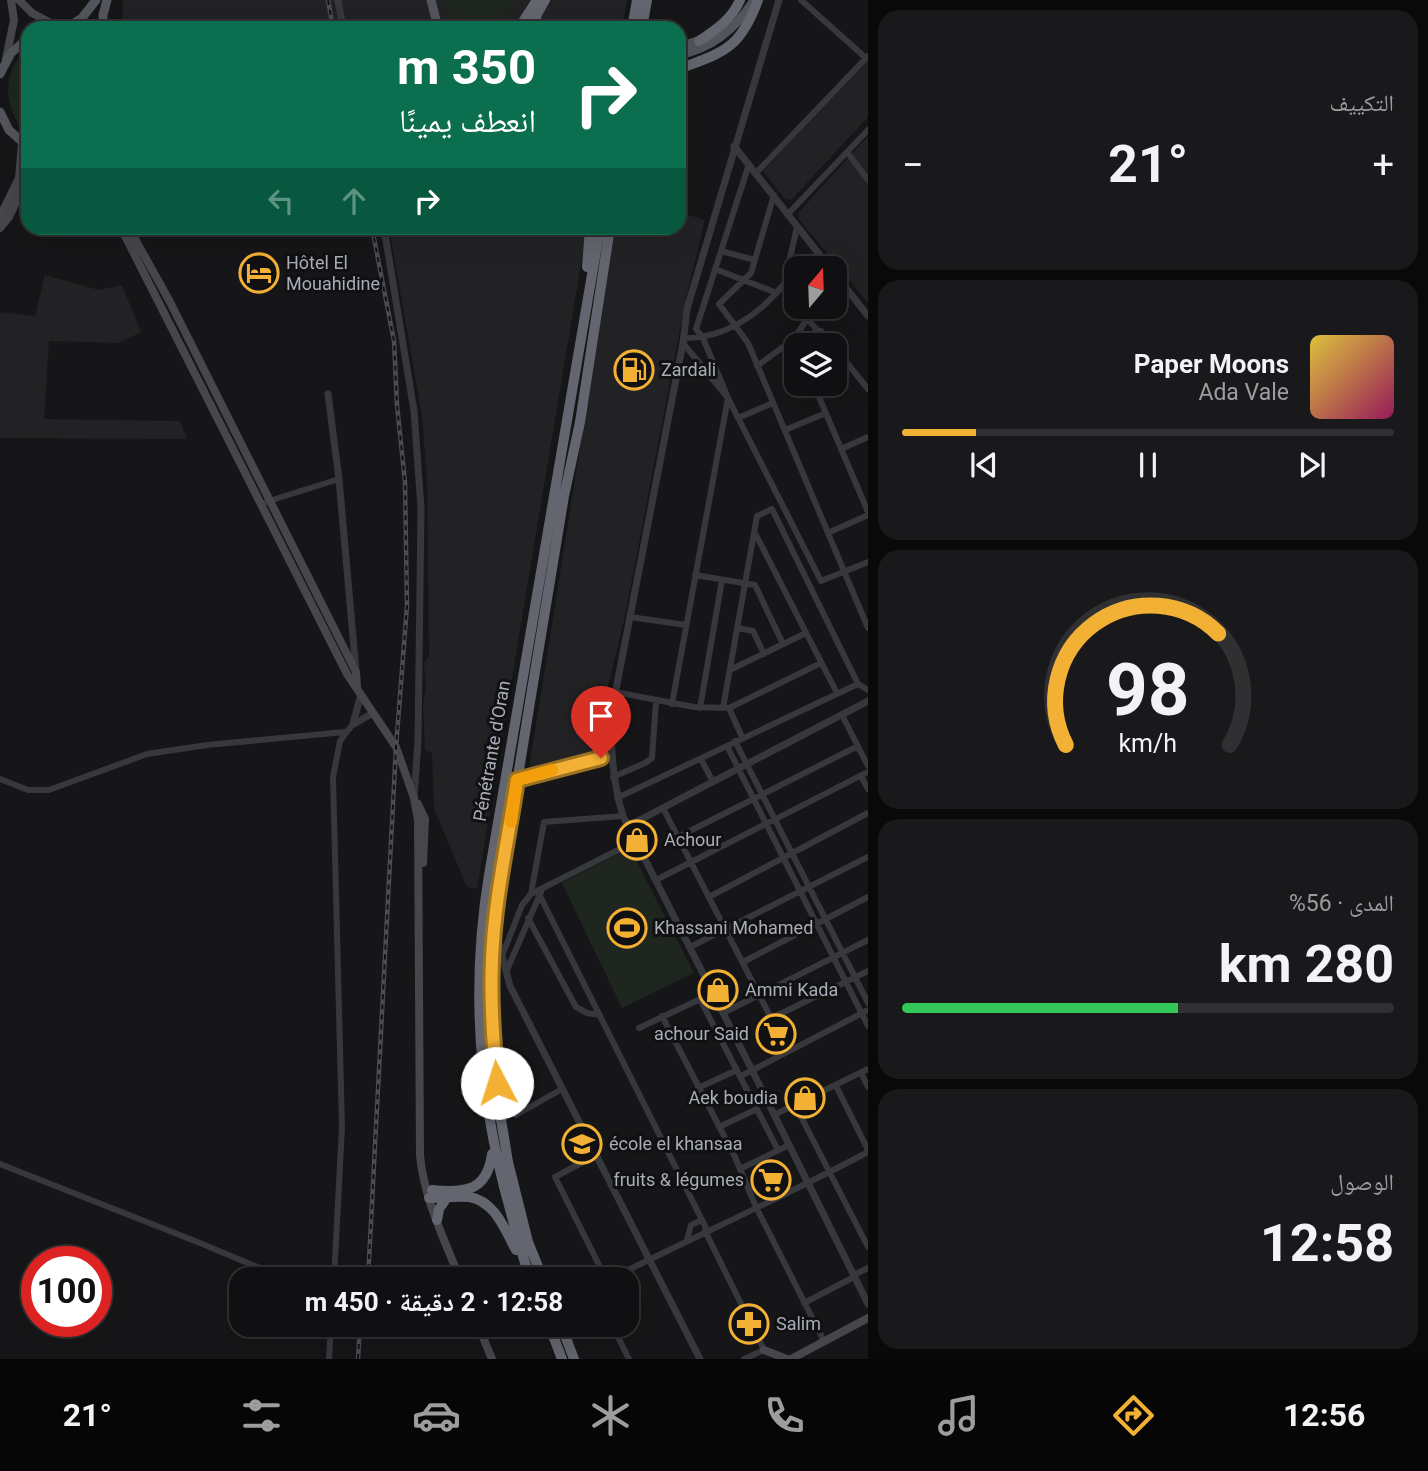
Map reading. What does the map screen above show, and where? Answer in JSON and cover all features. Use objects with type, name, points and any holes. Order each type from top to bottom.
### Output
[{"type":"highway","points":[[524,21],[537,0]]},
{"type":"highway","points":[[536,21],[545,0]]},
{"type":"highway","points":[[635,0],[636,21]]},
{"type":"highway","points":[[638,21],[647,0]]},
{"type":"highway","points":[[699,41],[730,16],[742,0]]},
{"type":"highway","points":[[686,67],[709,59],[730,46],[744,32],[756,0]]},
{"type":"highway","points":[[578,355],[589,235]]},
{"type":"highway","name":"Pénétrante d'Oran","points":[[525,1265],[498,1168],[489,1124],[479,1009],[480,950],[483,912],[599,235]]},
{"type":"highway","name":"Pénétrante d'Oran","points":[[537,1267],[528,1242],[508,1162],[499,1107],[492,960],[495,918],[517,780],[564,496],[580,422],[609,235]]},
{"type":"highway","points":[[428,1194],[472,1189],[481,1183],[491,1165],[489,1124]]},
{"type":"highway","points":[[428,1194],[446,1199],[477,1199],[490,1208],[499,1218],[525,1265]]},
{"type":"highway","points":[[437,1220],[439,1209],[446,1199]]},
{"type":"highway","points":[[554,1337],[562,1359]]},
{"type":"highway","points":[[566,1337],[574,1359]]},
{"type":"main road","points":[[2,68],[14,20],[11,0]]},
{"type":"main road","points":[[19,0],[32,13],[47,21]]},
{"type":"main road","points":[[77,21],[96,0]]},
{"type":"main road","points":[[103,21],[107,0]]},
{"type":"main road","points":[[431,0],[436,21]]},
{"type":"main road","points":[[686,53],[703,48],[722,37],[739,22],[756,0]]},
{"type":"main road","points":[[432,21],[433,12]]},
{"type":"main road","points":[[686,45],[699,41]]},
{"type":"main road","points":[[2,68],[21,43]]},
{"type":"main road","points":[[0,111],[2,121],[21,141]]},
{"type":"main road","points":[[0,217],[19,178],[21,167]]},
{"type":"main road","points":[[0,228],[9,217],[21,192]]},
{"type":"main road","points":[[125,235],[166,304]]},
{"type":"main road","points":[[132,235],[266,502],[356,672],[359,691]]},
{"type":"main road","points":[[266,502],[347,674],[396,747],[414,799],[425,820],[418,925],[419,1155],[428,1194],[455,1267]]},
{"type":"main road","points":[[764,1350],[789,1359],[868,1318]]},
{"type":"main road","points":[[483,1337],[492,1359]]},
{"type":"main road","points":[[764,1350],[769,1359]]},
{"type":"street","points":[[338,0],[342,21]]},
{"type":"street","points":[[779,0],[734,146],[699,277],[687,309],[615,692],[611,730],[612,777],[623,816],[868,1303]]},
{"type":"street","points":[[756,173],[867,57],[801,0]]},
{"type":"street","points":[[788,214],[868,130]]},
{"type":"street","points":[[734,146],[820,256]]},
{"type":"street","points":[[847,152],[868,180]]},
{"type":"street","points":[[748,164],[696,329],[703,338],[728,398],[821,581],[868,562]]},
{"type":"street","points":[[774,195],[751,273],[719,304],[748,343],[868,628]]},
{"type":"street","points":[[791,256],[797,227]]},
{"type":"street","points":[[385,235],[413,399],[420,495],[418,741],[414,799]]},
{"type":"street","points":[[721,251],[755,260]]},
{"type":"street","points":[[715,269],[778,293]]},
{"type":"street","points":[[683,340],[703,338],[736,327],[784,285]]},
{"type":"street","points":[[847,289],[868,316]]},
{"type":"street","points":[[800,333],[807,319],[821,331],[816,333]]},
{"type":"street","points":[[672,704],[728,398],[683,340]]},
{"type":"street","points":[[757,366],[784,349]]},
{"type":"street","points":[[847,363],[868,389]]},
{"type":"street","points":[[328,394],[339,479],[356,672]]},
{"type":"street","points":[[819,396],[868,514],[828,533]]},
{"type":"street","points":[[738,418],[773,403]]},
{"type":"street","points":[[785,430],[826,413]]},
{"type":"street","points":[[841,449],[868,437]]},
{"type":"street","points":[[266,502],[339,479]]},
{"type":"street","points":[[868,690],[858,684],[772,509],[757,516],[730,670],[726,708],[749,764],[868,1003]]},
{"type":"street","points":[[754,531],[837,693]]},
{"type":"street","points":[[695,575],[755,585],[783,644]]},
{"type":"street","points":[[700,708],[723,580]]},
{"type":"street","points":[[630,617],[686,625]]},
{"type":"street","points":[[737,628],[753,631],[764,654]]},
{"type":"street","points":[[730,670],[806,633]]},
{"type":"street","points":[[615,692],[672,704],[726,708],[821,663]]},
{"type":"street","points":[[617,798],[858,684]]},
{"type":"street","points":[[353,724],[359,691]]},
{"type":"street","points":[[612,777],[652,758],[656,701]]},
{"type":"street","points":[[628,826],[868,701]]},
{"type":"street","points":[[335,1267],[342,1127],[333,777],[340,741],[345,733],[353,724],[373,713]]},
{"type":"street","points":[[842,715],[868,766]]},
{"type":"street","points":[[0,779],[28,790],[49,790],[147,754],[221,744],[345,733]]},
{"type":"street","points":[[727,746],[846,982],[865,1012],[868,1026]]},
{"type":"street","points":[[678,837],[858,746]]},
{"type":"street","points":[[517,780],[601,758]]},
{"type":"street","points":[[701,759],[713,782]]},
{"type":"street","points":[[656,880],[865,774],[868,789]]},
{"type":"street","points":[[663,808],[788,1051]]},
{"type":"street","points":[[709,897],[868,814]]},
{"type":"street","points":[[506,974],[535,894],[544,822],[623,816]]},
{"type":"street","points":[[501,958],[522,905],[545,887],[636,841]]},
{"type":"street","points":[[690,947],[868,857]]},
{"type":"street","points":[[535,894],[600,1015],[764,1350],[744,1359]]},
{"type":"street","points":[[743,962],[868,897]]},
{"type":"street","points":[[495,918],[506,974],[700,1359]]},
{"type":"street","points":[[528,918],[576,1007],[587,1013],[600,1015]]},
{"type":"street","points":[[497,934],[502,940],[509,938]]},
{"type":"street","points":[[723,1013],[868,940]]},
{"type":"street","points":[[772,1018],[868,971]]},
{"type":"street","points":[[639,1028],[713,993]]},
{"type":"street","points":[[699,999],[778,1150]]},
{"type":"street","points":[[698,1088],[752,1070],[865,1012]]},
{"type":"street","points":[[662,1016],[824,1341]]},
{"type":"street","points":[[774,1115],[868,1069]]},
{"type":"street","points":[[861,1073],[868,1087]]},
{"type":"street","points":[[634,1267],[706,1230],[808,1184],[868,1151],[836,1086]]},
{"type":"street","points":[[516,1115],[562,1089]]},
{"type":"street","points":[[795,1105],[868,1247]]},
{"type":"street","points":[[719,1127],[757,1109]]},
{"type":"street","points":[[740,1169],[789,1145]]},
{"type":"street","points":[[596,1155],[555,1177],[602,1267]]},
{"type":"street","points":[[0,1164],[258,1267]]},
{"type":"street","points":[[687,1240],[691,1225],[702,1220]]},
{"type":"street","points":[[804,1303],[868,1268]]},
{"type":"street","points":[[328,1359],[329,1337]]},
{"type":"street","points":[[618,1337],[629,1359]]},
{"type":"shaded area","points":[[123,0],[627,0],[623,21],[122,21]]},
{"type":"shaded area","points":[[444,0],[517,0],[501,21],[452,21]]},
{"type":"shaded area","points":[[21,56],[21,126],[14,115],[8,92],[9,80]]},
{"type":"shaded area","points":[[868,58],[868,117],[791,200],[785,199],[763,171]]},
{"type":"shaded area","points":[[868,136],[868,303],[847,278],[847,256],[829,256],[798,218],[799,212]]},
{"type":"shaded area","points":[[686,214],[705,220],[686,298],[625,616],[605,699],[602,757],[527,781],[614,235],[686,235]]},
{"type":"shaded area","points":[[390,235],[586,235],[477,889],[467,887],[434,809],[432,753],[425,750],[424,663],[429,656],[427,479],[422,416]]},
{"type":"shaded area","points":[[45,275],[99,290],[122,285],[141,332],[119,343],[49,341],[44,419],[180,421],[187,439],[0,438],[0,312],[35,316]]},
{"type":"shaded area","name":"Khassani Mohamed","points":[[630,848],[694,973],[622,1008],[562,883]]},
{"type":"railway","points":[[328,0],[332,21]]},
{"type":"railway","points":[[369,1267],[396,747],[407,606],[405,482],[394,341],[373,235]]},
{"type":"railway","points":[[358,1359],[359,1337]]},
{"type":"slow traffic","points":[[511,822],[517,780],[552,770]]},
{"type":"place","name":"Hôtel El Mouahidine","points":[[259,273]]},
{"type":"place","name":"Zardali","points":[[634,370]]},
{"type":"place","name":"Achour","points":[[637,840]]},
{"type":"place","name":"Khassani Mohamed","points":[[627,928]]},
{"type":"place","name":"Ammi Kada","points":[[718,990]]},
{"type":"place","name":"achour Said","points":[[776,1034]]},
{"type":"place","name":"Aek boudia","points":[[805,1098]]},
{"type":"place","name":"école el khansaa","points":[[582,1144]]},
{"type":"place","name":"fruits & légumes","points":[[771,1180]]},
{"type":"place","name":"Salim","points":[[749,1324]]},
{"type":"route","points":[[497,1083],[492,1036],[492,960],[495,918],[517,780],[601,758]]}]
